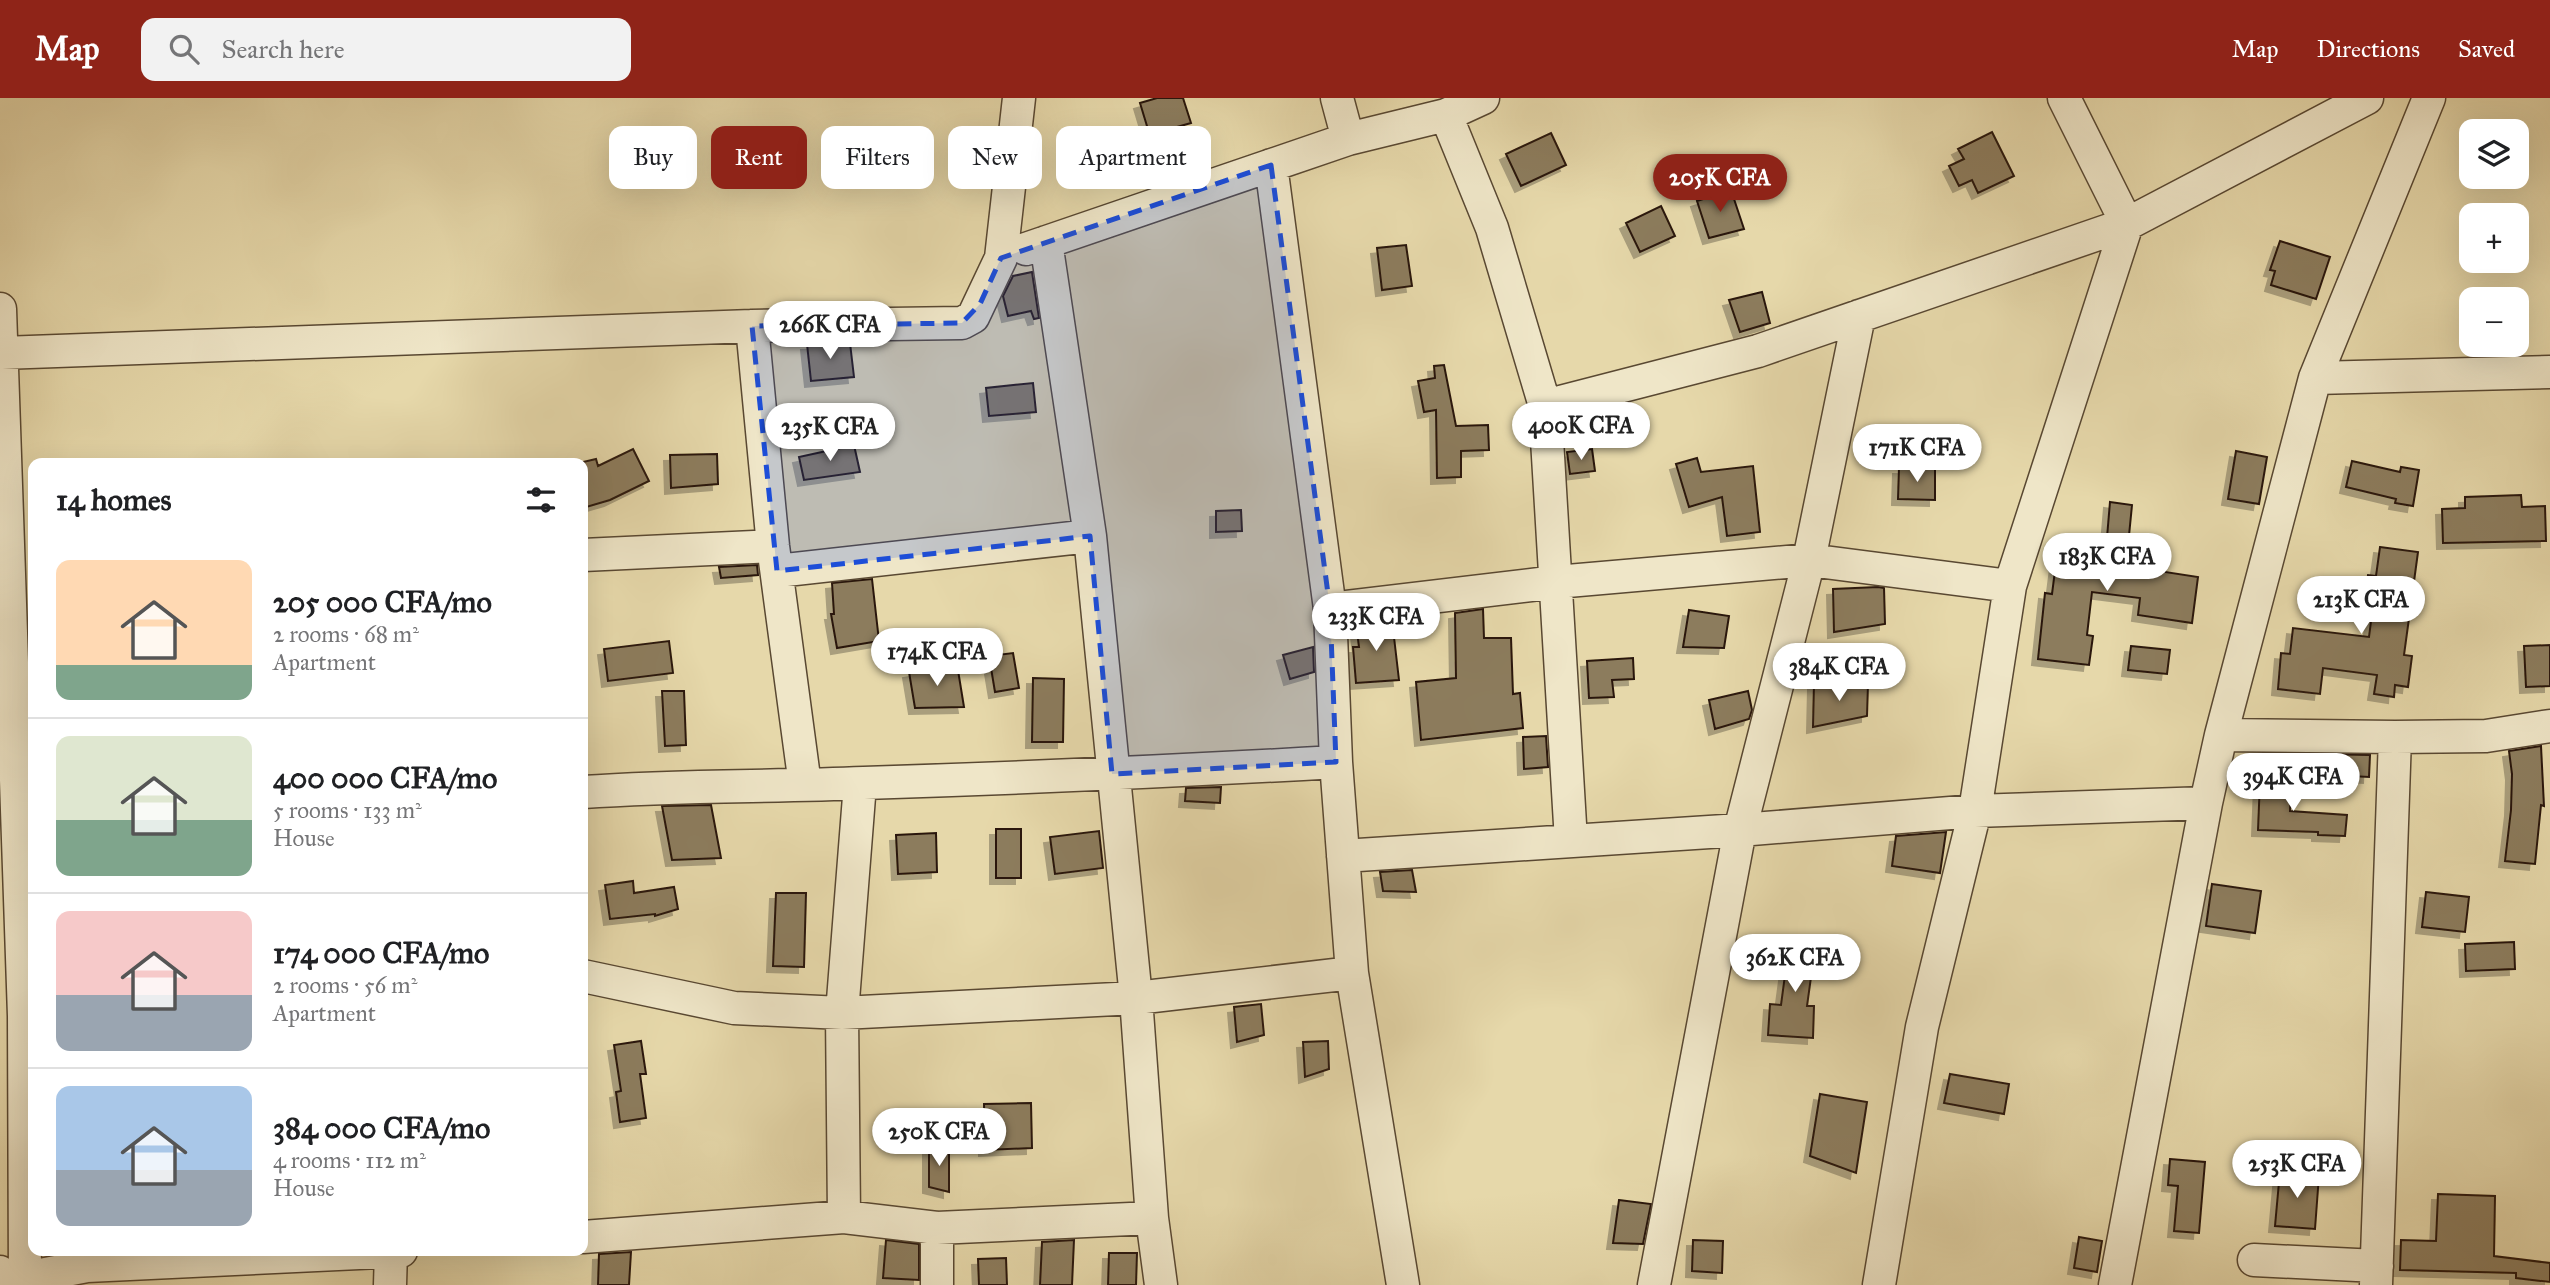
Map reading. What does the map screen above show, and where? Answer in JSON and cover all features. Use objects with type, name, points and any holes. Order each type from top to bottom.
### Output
[{"type":"street","points":[[2,353],[752,326],[962,323],[973,317],[1001,258],[1019,98]]},
{"type":"street","points":[[1337,98],[1348,139]]},
{"type":"street","points":[[1001,258],[1348,139],[1446,115],[1483,98]]},
{"type":"street","points":[[1879,1285],[1922,1027],[1975,811],[2010,586],[2127,224],[2064,98]]},
{"type":"street","points":[[1545,406],[1758,351],[2127,224],[2367,98]]},
{"type":"street","points":[[2115,1285],[2221,734],[2315,378],[2428,98]]},
{"type":"street","points":[[1446,115],[1492,228],[1545,406],[1571,841]]},
{"type":"street","points":[[1271,166],[1330,609],[1336,762],[1352,973],[1403,1285]]},
{"type":"street","points":[[1046,243],[1090,536],[1136,998],[1152,1218],[1161,1285]]},
{"type":"street","points":[[0,309],[26,825],[28,952]]},
{"type":"street","points":[[1654,1285],[1740,830],[1809,560],[1859,316]]},
{"type":"street","points":[[752,326],[775,558],[805,785]]},
{"type":"street","points":[[2315,378],[2550,372]]},
{"type":"street","points":[[588,555],[775,558],[1090,536]]},
{"type":"street","points":[[1330,609],[1556,582],[1809,560],[2010,586]]},
{"type":"street","points":[[2221,734],[2486,736],[2550,726]]},
{"type":"street","points":[[2254,1260],[2377,1275],[2395,737]]},
{"type":"street","points":[[588,792],[651,787],[860,784],[1336,762]]},
{"type":"street","points":[[844,1217],[842,1013],[860,784]]},
{"type":"street","points":[[1343,856],[1740,830],[1975,811],[2206,803]]},
{"type":"street","points":[[588,977],[734,1008],[842,1013],[1136,998],[1352,973]]},
{"type":"street","points":[[28,1032],[13,1280],[87,1266],[304,1256]]},
{"type":"street","points":[[588,1237],[844,1217],[937,1228],[1152,1218]]},
{"type":"street","points":[[937,1228],[937,1285]]},
{"type":"street","points":[[390,1285],[391,1256]]},
{"type":"highlighted area","points":[[1271,165],[1330,609],[1336,762],[1112,774],[1090,536],[777,571],[752,326],[962,323],[980,304],[1001,258]]},
{"type":"building","points":[[1157,98],[1183,98],[1191,123],[1180,126],[1147,126],[1140,103]]},
{"type":"building","points":[[1992,132],[2014,176],[1978,193],[1972,180],[1959,186],[1949,166],[1964,159],[1958,149]]},
{"type":"building","points":[[1551,133],[1566,165],[1521,186],[1506,154]]},
{"type":"building","points":[[1731,190],[1744,229],[1709,238],[1697,201]]},
{"type":"building","points":[[1661,206],[1675,236],[1640,252],[1626,223]]},
{"type":"building","points":[[2280,241],[2330,257],[2316,299],[2271,285],[2275,271],[2270,270]]},
{"type":"building","points":[[1406,245],[1412,286],[1382,290],[1377,248]]},
{"type":"building","points":[[1032,272],[1039,318],[1034,319],[1031,311],[1008,316],[1003,296],[1013,276]]},
{"type":"building","points":[[1762,292],[1770,323],[1740,332],[1729,300]]},
{"type":"building","points":[[850,343],[854,377],[811,381],[807,344]]},
{"type":"building","points":[[1444,365],[1456,426],[1488,425],[1489,450],[1461,451],[1461,477],[1437,478],[1436,410],[1424,412],[1418,381],[1435,378],[1434,366]]},
{"type":"building","points":[[1033,383],[1036,412],[989,416],[986,388]]},
{"type":"building","points":[[854,445],[860,472],[804,480],[799,457]]},
{"type":"building","points":[[633,449],[649,481],[610,500],[588,507],[588,461],[596,459],[598,466]]},
{"type":"building","points":[[1592,449],[1595,471],[1570,474],[1567,452]]},
{"type":"building","points":[[2236,451],[2267,457],[2259,504],[2228,499]]},
{"type":"building","points":[[717,454],[718,484],[671,488],[670,455]]},
{"type":"building","points":[[1697,458],[1701,472],[1753,466],[1760,532],[1727,536],[1722,497],[1689,507],[1676,464]]},
{"type":"building","points":[[2352,461],[2400,472],[2401,467],[2419,470],[2413,506],[2346,487]]},
{"type":"building","points":[[1899,468],[1935,469],[1935,500],[1898,499]]},
{"type":"building","points":[[2521,495],[2522,507],[2545,506],[2546,541],[2443,543],[2442,509],[2465,508],[2465,497]]},
{"type":"building","points":[[2110,502],[2132,505],[2126,566],[2198,577],[2192,623],[2138,615],[2140,598],[2092,592],[2087,635],[2093,636],[2089,665],[2038,659],[2045,593],[2052,594],[2057,555],[2105,561]]},
{"type":"building","points":[[1241,510],[1242,531],[1216,532],[1216,511]]},
{"type":"building","points":[[2380,547],[2418,552],[2404,655],[2412,656],[2408,687],[2395,685],[2394,697],[2374,694],[2377,675],[2323,668],[2320,694],[2278,689],[2281,653],[2290,654],[2293,628],[2369,637],[2374,598],[2365,596],[2368,575],[2376,576]]},
{"type":"building","points":[[757,565],[758,575],[721,578],[719,567]]},
{"type":"building","points":[[872,579],[879,641],[837,648],[831,614],[834,614],[832,583]]},
{"type":"building","points":[[1884,588],[1885,624],[1834,632],[1833,589]]},
{"type":"building","points":[[1483,609],[1484,638],[1511,638],[1513,694],[1520,693],[1523,728],[1421,740],[1416,682],[1456,678],[1455,613]]},
{"type":"building","points":[[1689,610],[1729,616],[1724,648],[1683,647]]},
{"type":"building","points":[[1392,620],[1399,680],[1356,683],[1353,647],[1359,647],[1356,624]]},
{"type":"building","points":[[669,641],[673,673],[608,681],[604,649]]},
{"type":"building","points":[[2550,645],[2550,686],[2526,687],[2524,646]]},
{"type":"building","points":[[2131,646],[2170,650],[2167,674],[2128,670]]},
{"type":"building","points":[[1313,647],[1314,672],[1290,679],[1283,655]]},
{"type":"building","points":[[1013,653],[1019,688],[995,692],[989,656]]},
{"type":"building","points":[[1633,658],[1634,679],[1612,680],[1614,697],[1589,698],[1587,661]]},
{"type":"building","points":[[957,664],[964,707],[915,708],[909,672]]},
{"type":"building","points":[[1033,678],[1064,679],[1063,742],[1032,742]]},
{"type":"building","points":[[1814,683],[1868,684],[1867,716],[1813,727]]},
{"type":"building","points":[[662,691],[684,691],[686,745],[665,746]]},
{"type":"building","points":[[1748,691],[1752,710],[1749,719],[1715,729],[1709,700]]},
{"type":"building","points":[[1546,736],[1548,767],[1524,769],[1523,737]]},
{"type":"building","points":[[2541,746],[2544,806],[2541,805],[2535,864],[2505,861],[2511,810],[2512,774],[2509,751]]},
{"type":"building","points":[[2314,754],[2370,755],[2369,777],[2313,774]]},
{"type":"building","points":[[2260,781],[2291,782],[2290,811],[2347,815],[2345,836],[2318,835],[2318,832],[2258,830]]},
{"type":"building","points":[[1221,787],[1220,803],[1185,801],[1186,788]]},
{"type":"building","points":[[711,805],[721,858],[672,860],[662,806]]},
{"type":"building","points":[[996,829],[1021,829],[1021,878],[996,878]]},
{"type":"building","points":[[1099,831],[1103,868],[1055,874],[1050,837]]},
{"type":"building","points":[[1946,832],[1940,873],[1892,866],[1896,836]]},
{"type":"building","points":[[936,833],[937,872],[898,874],[896,835]]},
{"type":"building","points":[[1412,870],[1416,892],[1383,891],[1380,872]]},
{"type":"building","points":[[633,881],[634,893],[674,887],[678,909],[655,916],[610,919],[605,885]]},
{"type":"building","points":[[2212,884],[2261,891],[2255,933],[2206,926]]},
{"type":"building","points":[[2426,892],[2469,897],[2465,932],[2422,927]]},
{"type":"building","points":[[776,893],[806,893],[804,967],[773,966]]},
{"type":"building","points":[[1790,938],[1816,941],[1807,1006],[1814,1006],[1813,1038],[1768,1035],[1770,1004],[1781,1005]]},
{"type":"building","points":[[2514,942],[2515,969],[2466,971],[2465,944]]},
{"type":"building","points":[[1261,1004],[1264,1035],[1237,1042],[1234,1007]]},
{"type":"building","points":[[641,1041],[646,1074],[640,1074],[646,1118],[620,1122],[616,1092],[621,1091],[614,1045]]},
{"type":"building","points":[[1328,1041],[1329,1069],[1305,1077],[1303,1042]]},
{"type":"building","points":[[1950,1074],[2009,1084],[2004,1114],[1944,1103]]},
{"type":"building","points":[[1820,1094],[1867,1102],[1856,1173],[1810,1156]]},
{"type":"building","points":[[1031,1103],[1032,1148],[985,1150],[984,1104]]},
{"type":"building","points":[[929,1147],[949,1147],[949,1192],[929,1187]]},
{"type":"building","points":[[2170,1159],[2205,1162],[2199,1233],[2174,1231],[2178,1186],[2168,1185]]},
{"type":"building","points":[[2280,1171],[2319,1175],[2315,1229],[2275,1226]]},
{"type":"building","points":[[2438,1194],[2495,1196],[2494,1256],[2550,1263],[2550,1282],[2516,1278],[2516,1273],[2400,1270],[2401,1240],[2436,1241]]},
{"type":"building","points":[[1619,1200],[1651,1204],[1643,1244],[1613,1243]]},
{"type":"building","points":[[2079,1237],[2102,1241],[2097,1272],[2074,1268]]},
{"type":"building","points":[[886,1240],[919,1244],[919,1280],[883,1278]]},
{"type":"building","points":[[1074,1240],[1072,1285],[1040,1285],[1042,1242]]},
{"type":"building","points":[[1693,1240],[1723,1241],[1722,1273],[1692,1271]]},
{"type":"building","points":[[631,1252],[629,1285],[598,1285],[599,1254]]},
{"type":"building","points":[[1109,1253],[1137,1253],[1136,1285],[1108,1285]]},
{"type":"building","points":[[1006,1258],[1007,1285],[979,1285],[978,1259]]}]
